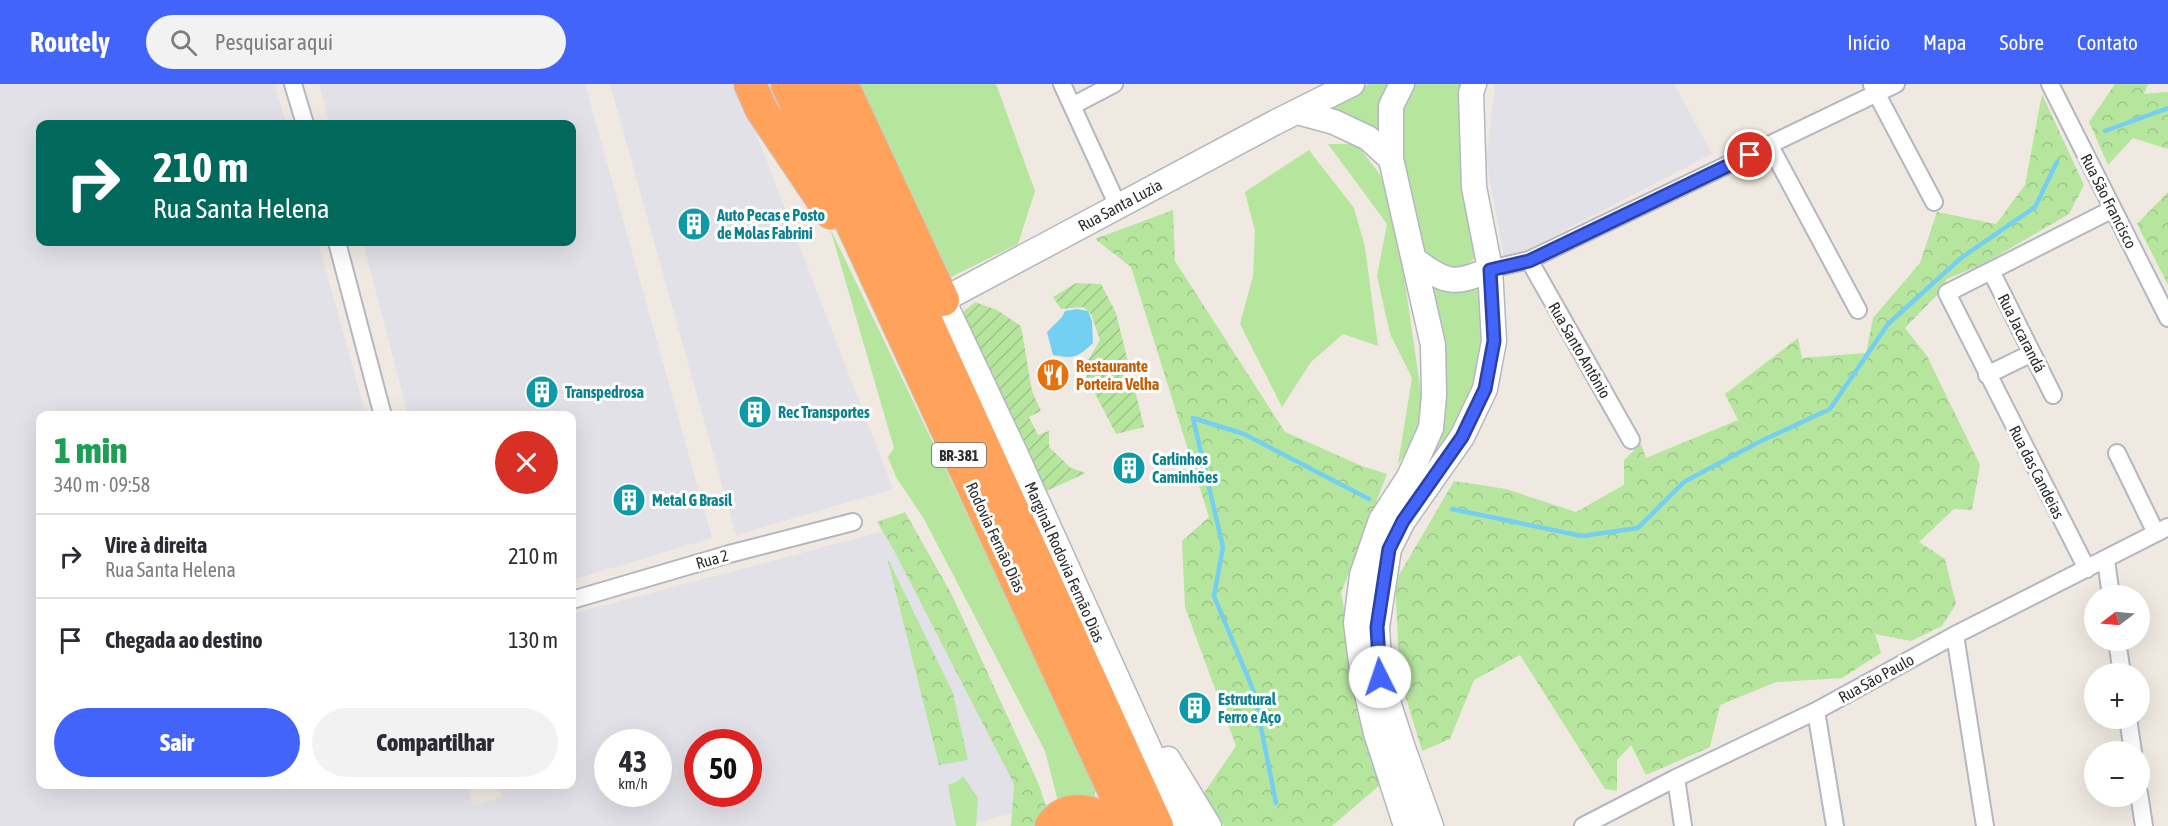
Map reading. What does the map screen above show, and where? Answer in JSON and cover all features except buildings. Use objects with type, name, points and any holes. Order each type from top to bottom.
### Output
[{"type":"highway","points":[[750,84],[767,118],[880,285]]},
{"type":"highway","name":"Rodovia Fernão Dias","points":[[788,84],[1130,826]]},
{"type":"highway","name":"Rodovia Fernão Dias","points":[[818,84],[1157,826]]},
{"type":"highway","name":"BR-381","points":[[843,84],[943,300]]},
{"type":"highway","points":[[1051,826],[1056,819],[1071,811],[1094,813],[1114,826]]},
{"type":"main road","name":"Rua Santa Luzia","points":[[943,300],[1352,84]]},
{"type":"main road","points":[[1402,84],[1391,106],[1391,159],[1433,345],[1434,395],[1431,428],[1409,477],[1381,520],[1362,575],[1356,623],[1363,677],[1376,733],[1406,826]]},
{"type":"main road","points":[[1431,826],[1401,745],[1380,677],[1377,627],[1389,549],[1403,521],[1462,437],[1485,389],[1494,341],[1490,270],[1474,188],[1472,93],[1474,84]]},
{"type":"main road","points":[[1297,112],[1334,123],[1368,138],[1391,159]]},
{"type":"main road","points":[[1414,259],[1444,279],[1460,281],[1490,270]]},
{"type":"main road","name":"Marginal Rodovia Fernão Dias","points":[[943,300],[1184,826]]},
{"type":"main road","points":[[1108,657],[1209,826]]},
{"type":"street","points":[[293,84],[304,120]]},
{"type":"street","points":[[1062,84],[1118,206]]},
{"type":"street","points":[[1072,106],[1114,84]]},
{"type":"street","points":[[1490,270],[1529,261],[1770,146],[1874,89],[1896,84]]},
{"type":"street","name":"Rua São Francisco","points":[[2050,84],[2168,318]]},
{"type":"street","points":[[1874,89],[1934,202]]},
{"type":"street","points":[[1770,146],[1858,310]]},
{"type":"street","points":[[1991,271],[2113,209]]},
{"type":"street","points":[[338,246],[382,411]]},
{"type":"street","name":"Rua Santo Antônio","points":[[1529,261],[1631,440]]},
{"type":"street","name":"Rua das Candeias","points":[[1991,271],[1947,293],[2087,569]]},
{"type":"street","name":"Rua Jacarandá","points":[[1991,271],[2053,395]]},
{"type":"street","points":[[1987,375],[2032,353]]},
{"type":"street","points":[[2117,453],[2162,530]]},
{"type":"street","name":"Rua 2","points":[[576,599],[729,554],[853,522]]},
{"type":"street","name":"Rua São Paulo","points":[[1583,826],[1676,778],[1816,711],[1955,635],[2162,530]]},
{"type":"street","points":[[2106,560],[2109,585]]},
{"type":"street","points":[[1955,635],[1985,826]]},
{"type":"street","points":[[1816,711],[1835,826]]},
{"type":"street","points":[[1676,778],[1683,826]]},
{"type":"street","points":[[2141,807],[2144,826]]},
{"type":"shaded area","points":[[0,84],[275,84],[285,120],[36,120],[36,246],[319,246],[365,411],[36,411],[36,789],[468,789],[473,806],[502,797],[499,789],[576,789],[576,613],[892,529],[1034,808],[962,826],[0,826]]},
{"type":"shaded area","points":[[319,84],[585,84],[712,538],[576,579],[576,411],[407,411],[364,246],[576,246],[576,120],[329,120]]},
{"type":"shaded area","points":[[610,84],[737,84],[893,489],[736,535]]},
{"type":"shaded area","points":[[1495,84],[1674,84],[1712,154],[1505,261],[1486,160]]},
{"type":"green space","points":[[860,84],[996,84],[1035,191],[1018,244],[951,277]]},
{"type":"green space","points":[[1369,84],[1388,84],[1376,134],[1322,102],[1348,95]]},
{"type":"green space","points":[[1407,84],[1468,84],[1478,255],[1459,270],[1448,270],[1426,262],[1396,134]]},
{"type":"green space","points":[[2115,84],[2148,84],[2144,94],[2168,92],[2168,149],[2133,138],[2108,165],[2089,122]]},
{"type":"green space","points":[[2042,94],[2084,185],[2069,214],[1985,263],[1947,279],[1938,294],[1905,328],[1927,356],[1980,465],[1972,510],[1954,509],[1919,542],[1945,559],[1956,604],[1942,626],[1911,641],[1875,634],[1881,653],[1842,678],[1776,682],[1720,705],[1710,747],[1646,775],[1631,745],[1617,760],[1617,791],[1605,789],[1520,655],[1474,680],[1450,739],[1422,751],[1400,678],[1395,582],[1454,481],[1506,489],[1576,512],[1624,485],[1624,460],[1641,444],[1646,458],[1738,420],[1725,394],[1798,338],[1802,358],[1866,353],[1873,318],[1920,263],[1937,212],[1996,224],[2025,185]]},
{"type":"green space","points":[[1328,144],[1357,144],[1381,176],[1401,255],[1423,407],[1414,441],[1398,464],[1412,378],[1390,334],[1377,276],[1387,224]]},
{"type":"green space","points":[[1309,150],[1354,208],[1365,247],[1378,346],[1343,334],[1311,362],[1282,407],[1240,324],[1253,276],[1255,231],[1245,192]]},
{"type":"green space","points":[[2168,192],[2168,285],[2137,224]]},
{"type":"green space","points":[[1173,210],[1175,261],[1285,432],[1362,466],[1387,474],[1341,593],[1380,785],[1332,826],[1224,826],[1202,796],[1236,746],[1185,607],[1182,541],[1209,517],[1131,267],[1095,239]]},
{"type":"green space","points":[[830,228],[1095,781],[1095,796],[1064,799],[1099,804],[1099,788],[1112,817],[1060,809],[1045,751],[924,519],[896,477],[888,457],[894,448]]},
{"type":"green space","points":[[1484,280],[1486,337],[1468,410],[1414,481],[1429,453],[1426,282]]},
{"type":"green space","points":[[1076,283],[1101,284],[1116,313],[1144,427],[1116,434],[1087,378],[1084,367],[1100,340],[1091,314],[1083,307],[1061,309],[1053,297]]},
{"type":"green space","points":[[975,302],[997,310],[1021,326],[1032,391],[1041,411],[1029,417],[1038,435],[1049,431],[1049,447],[1071,468],[1086,473],[1044,492],[963,312]]},
{"type":"green space","points":[[905,512],[952,595],[1039,785],[1050,818],[1045,826],[1011,826],[1014,784],[877,522]]},
{"type":"green space","points":[[887,557],[953,693],[968,760],[939,765]]},
{"type":"green space","points":[[963,776],[978,798],[976,826],[956,826],[948,785]]},
{"type":"water","points":[[1077,309],[1088,311],[1092,321],[1093,343],[1075,356],[1053,355],[1047,332],[1065,311]]},
{"type":"waterway","points":[[2105,131],[2168,108]]},
{"type":"waterway","points":[[1452,509],[1582,536],[1638,528],[1684,482],[1757,443],[1830,409],[1888,324],[1961,258],[2035,207],[2057,162]]},
{"type":"waterway","points":[[1276,803],[1254,692],[1214,596],[1223,547],[1193,418],[1244,434],[1369,499]]},
{"type":"place","name":"Auto Pecas e Posto de Molas Fabrini","points":[[694,224]]},
{"type":"place","name":"Restaurante Porteira Velha","points":[[1053,375]]},
{"type":"place","name":"Transpedrosa","points":[[542,392]]},
{"type":"place","name":"Rec Transportes","points":[[755,412]]},
{"type":"place","name":"Carlinhos Caminhões","points":[[1129,468]]},
{"type":"place","name":"Metal G Brasil","points":[[629,500]]},
{"type":"place","name":"Estrutural Ferro e Aço","points":[[1195,708]]},
{"type":"route","points":[[1380,677],[1377,627],[1389,549],[1403,521],[1462,437],[1485,389],[1494,341],[1490,270],[1529,261],[1750,155]]}]
